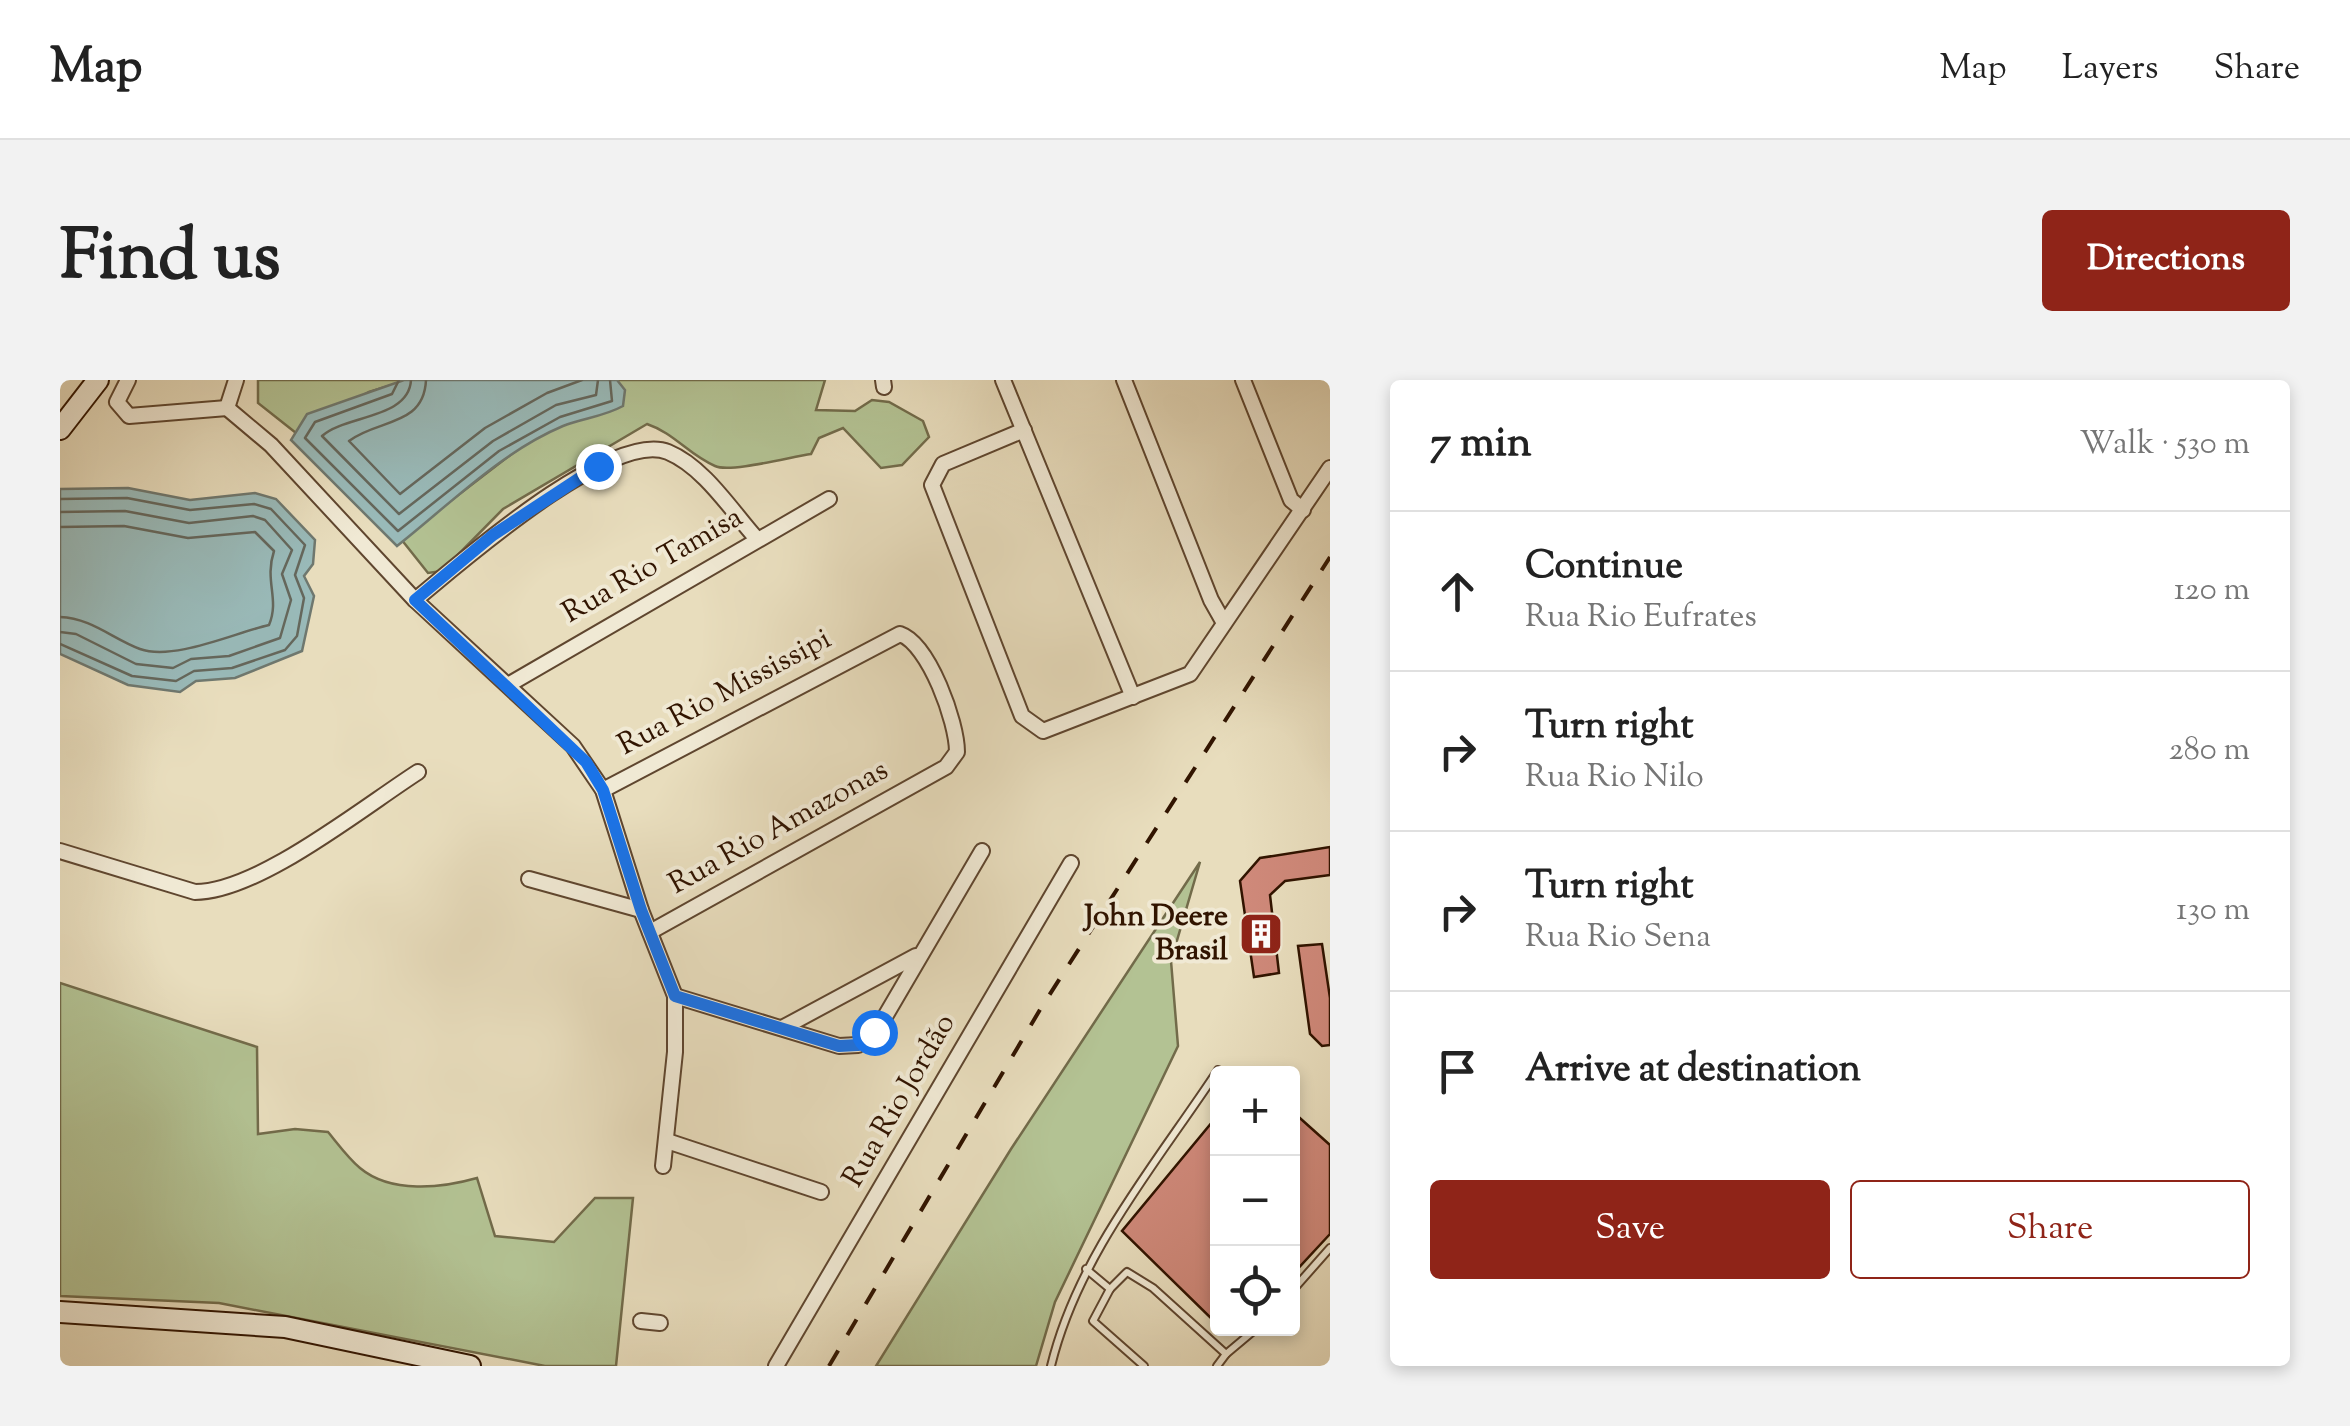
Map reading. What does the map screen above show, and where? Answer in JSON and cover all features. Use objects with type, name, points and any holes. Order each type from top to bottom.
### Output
[{"type":"main road","points":[[60,429],[68,404],[89,383]]},
{"type":"main road","points":[[60,1312],[285,1327],[470,1366]]},
{"type":"street","points":[[128,380],[118,402],[123,413],[136,417],[227,408],[271,445],[415,600],[573,746],[603,790],[641,910],[675,996],[676,1052],[663,1166]]},
{"type":"street","points":[[227,408],[236,380]]},
{"type":"street","points":[[1003,380],[1132,697]]},
{"type":"street","points":[[1124,380],[1211,600],[1224,623]]},
{"type":"street","points":[[1243,380],[1291,500],[1303,510]]},
{"type":"street","points":[[1024,430],[944,464],[933,478],[933,496],[1014,698],[1022,716],[1035,729],[1052,730],[1190,674],[1330,468]]},
{"type":"street","points":[[415,600],[493,535],[598,466],[638,448],[667,452],[686,462],[756,538]]},
{"type":"street","name":"Rua Rio Tamisa","points":[[508,685],[829,499]]},
{"type":"street","name":"Rua Rio Amazonas","points":[[650,932],[954,759],[957,739],[922,650],[900,634],[873,644]]},
{"type":"street","name":"Rua Rio Mississipi","points":[[603,790],[873,644]]},
{"type":"street","points":[[60,852],[195,892],[218,892],[268,868],[418,772]]},
{"type":"street","points":[[675,996],[839,1046],[858,1045],[882,1020],[982,852]]},
{"type":"street","name":"Rua Rio Jordão","points":[[776,1366],[1071,864]]},
{"type":"street","points":[[529,880],[641,910]]},
{"type":"street","points":[[784,1027],[917,956]]},
{"type":"street","points":[[667,1141],[822,1192]]},
{"type":"street","points":[[641,1320],[660,1323]]},
{"type":"lane","points":[[1050,1366],[1063,1316],[1086,1268],[1210,1082]]},
{"type":"lane","points":[[1300,1282],[1330,1248]]},
{"type":"lane","points":[[1086,1268],[1110,1289]]},
{"type":"lane","points":[[1144,1366],[1093,1321],[1110,1289],[1124,1273],[1133,1272],[1226,1354]]},
{"type":"lane","points":[[1217,1366],[1247,1336]]},
{"type":"green space","points":[[258,380],[408,380],[369,392],[296,433],[258,403]]},
{"type":"green space","points":[[608,380],[825,380],[816,410],[855,411],[872,400],[889,402],[923,421],[929,437],[902,465],[881,468],[843,428],[819,438],[811,454],[723,468],[647,424],[503,509],[442,571],[428,573],[401,539]]},
{"type":"green space","points":[[1200,862],[1171,961],[1178,1046],[1055,1302],[1036,1366],[876,1366],[1011,1149]]},
{"type":"green space","points":[[60,983],[257,1047],[258,1134],[295,1129],[328,1132],[360,1168],[386,1182],[433,1186],[477,1178],[495,1236],[554,1242],[595,1198],[633,1198],[616,1366],[545,1366],[219,1303],[60,1296]]},
{"type":"water","points":[[404,380],[617,380],[625,390],[623,406],[563,426],[518,450],[397,546],[291,440],[307,414]]},
{"type":"water","points":[[128,488],[190,500],[255,493],[276,499],[315,540],[313,564],[304,576],[314,596],[302,651],[235,678],[196,681],[180,692],[128,685],[60,654],[60,489]]},
{"type":"building","name":"John Deere Brasil","points":[[1330,847],[1330,875],[1285,881],[1270,895],[1279,973],[1254,977],[1240,881],[1260,858]]},
{"type":"building","name":"John Deere Brasil","points":[[1322,944],[1330,998],[1330,1045],[1322,1046],[1310,1034],[1298,946]]},
{"type":"building","points":[[1300,1118],[1330,1145],[1330,1234],[1300,1266]]},
{"type":"building","points":[[1210,1125],[1210,1317],[1122,1231]]},
{"type":"railway","points":[[829,1366],[1041,1008],[1330,557]]},
{"type":"place","name":"John Deere Brasil","points":[[1261,934]]},
{"type":"route","points":[[598,466],[493,535],[415,600],[586,762],[603,790],[641,910],[675,996],[839,1046],[858,1045],[874,1032]]}]
